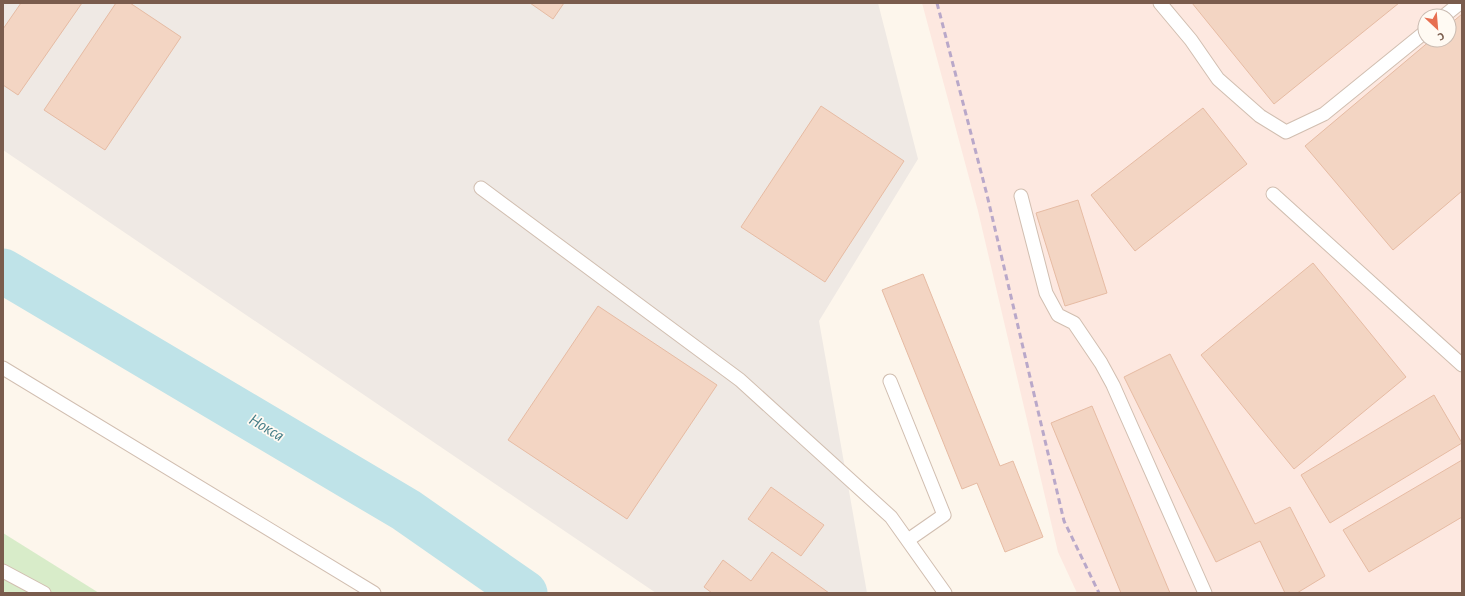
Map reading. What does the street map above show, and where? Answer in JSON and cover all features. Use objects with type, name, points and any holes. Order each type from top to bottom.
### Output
[{"type":"lane","points":[[1160,3],[1191,40],[1218,79],[1260,116],[1286,132],[1324,114],[1417,38]]},
{"type":"lane","points":[[481,188],[740,380],[891,517],[945,593]]},
{"type":"lane","points":[[1273,194],[1462,365]]},
{"type":"lane","points":[[1021,196],[1046,293],[1058,315],[1074,323],[1101,363],[1113,385],[1205,593]]},
{"type":"lane","points":[[3,368],[374,593]]},
{"type":"lane","points":[[890,381],[944,515],[908,540]]},
{"type":"lane","points":[[3,571],[44,593]]},
{"type":"shaded area","points":[[3,3],[878,3],[918,159],[819,321],[867,593],[656,593],[3,150]]},
{"type":"shaded area","points":[[922,3],[1462,3],[1462,593],[1077,593],[1058,552],[978,211]]},
{"type":"green space","points":[[3,533],[99,593],[3,593]]},
{"type":"building","points":[[21,3],[82,3],[18,95],[3,85],[3,29]]},
{"type":"building","points":[[116,3],[130,3],[181,37],[105,150],[44,110]]},
{"type":"building","points":[[530,3],[564,3],[553,19]]},
{"type":"building","points":[[1192,3],[1399,3],[1274,104]]},
{"type":"building","points":[[1462,14],[1462,191],[1393,250],[1305,146],[1421,48],[1457,48],[1457,18]]},
{"type":"building","points":[[821,106],[904,161],[825,282],[741,227]]},
{"type":"building","points":[[1203,108],[1247,164],[1135,251],[1091,195]]},
{"type":"building","points":[[1078,200],[1107,293],[1065,306],[1036,213]]},
{"type":"building","points":[[1313,263],[1406,377],[1294,469],[1201,355]]},
{"type":"building","points":[[923,274],[1000,466],[1013,461],[1043,537],[1005,552],[977,483],[962,489],[882,290]]},
{"type":"building","points":[[598,306],[717,385],[627,519],[508,440]]},
{"type":"building","points":[[1170,354],[1255,524],[1290,507],[1325,576],[1297,593],[1285,593],[1260,541],[1216,562],[1124,377]]},
{"type":"building","points":[[1434,395],[1462,443],[1330,523],[1301,475]]},
{"type":"building","points":[[1092,406],[1170,593],[1121,593],[1051,423]]},
{"type":"building","points":[[1462,460],[1462,517],[1369,572],[1343,530]]},
{"type":"building","points":[[771,487],[824,525],[801,556],[748,519]]},
{"type":"building","points":[[772,552],[829,593],[712,593],[704,587],[723,560],[751,581]]},
{"type":"waterway","name":"Нокса","points":[[3,271],[406,510],[525,593]]},
{"type":"railway","points":[[937,3],[987,195],[1064,521],[1099,593]]}]
